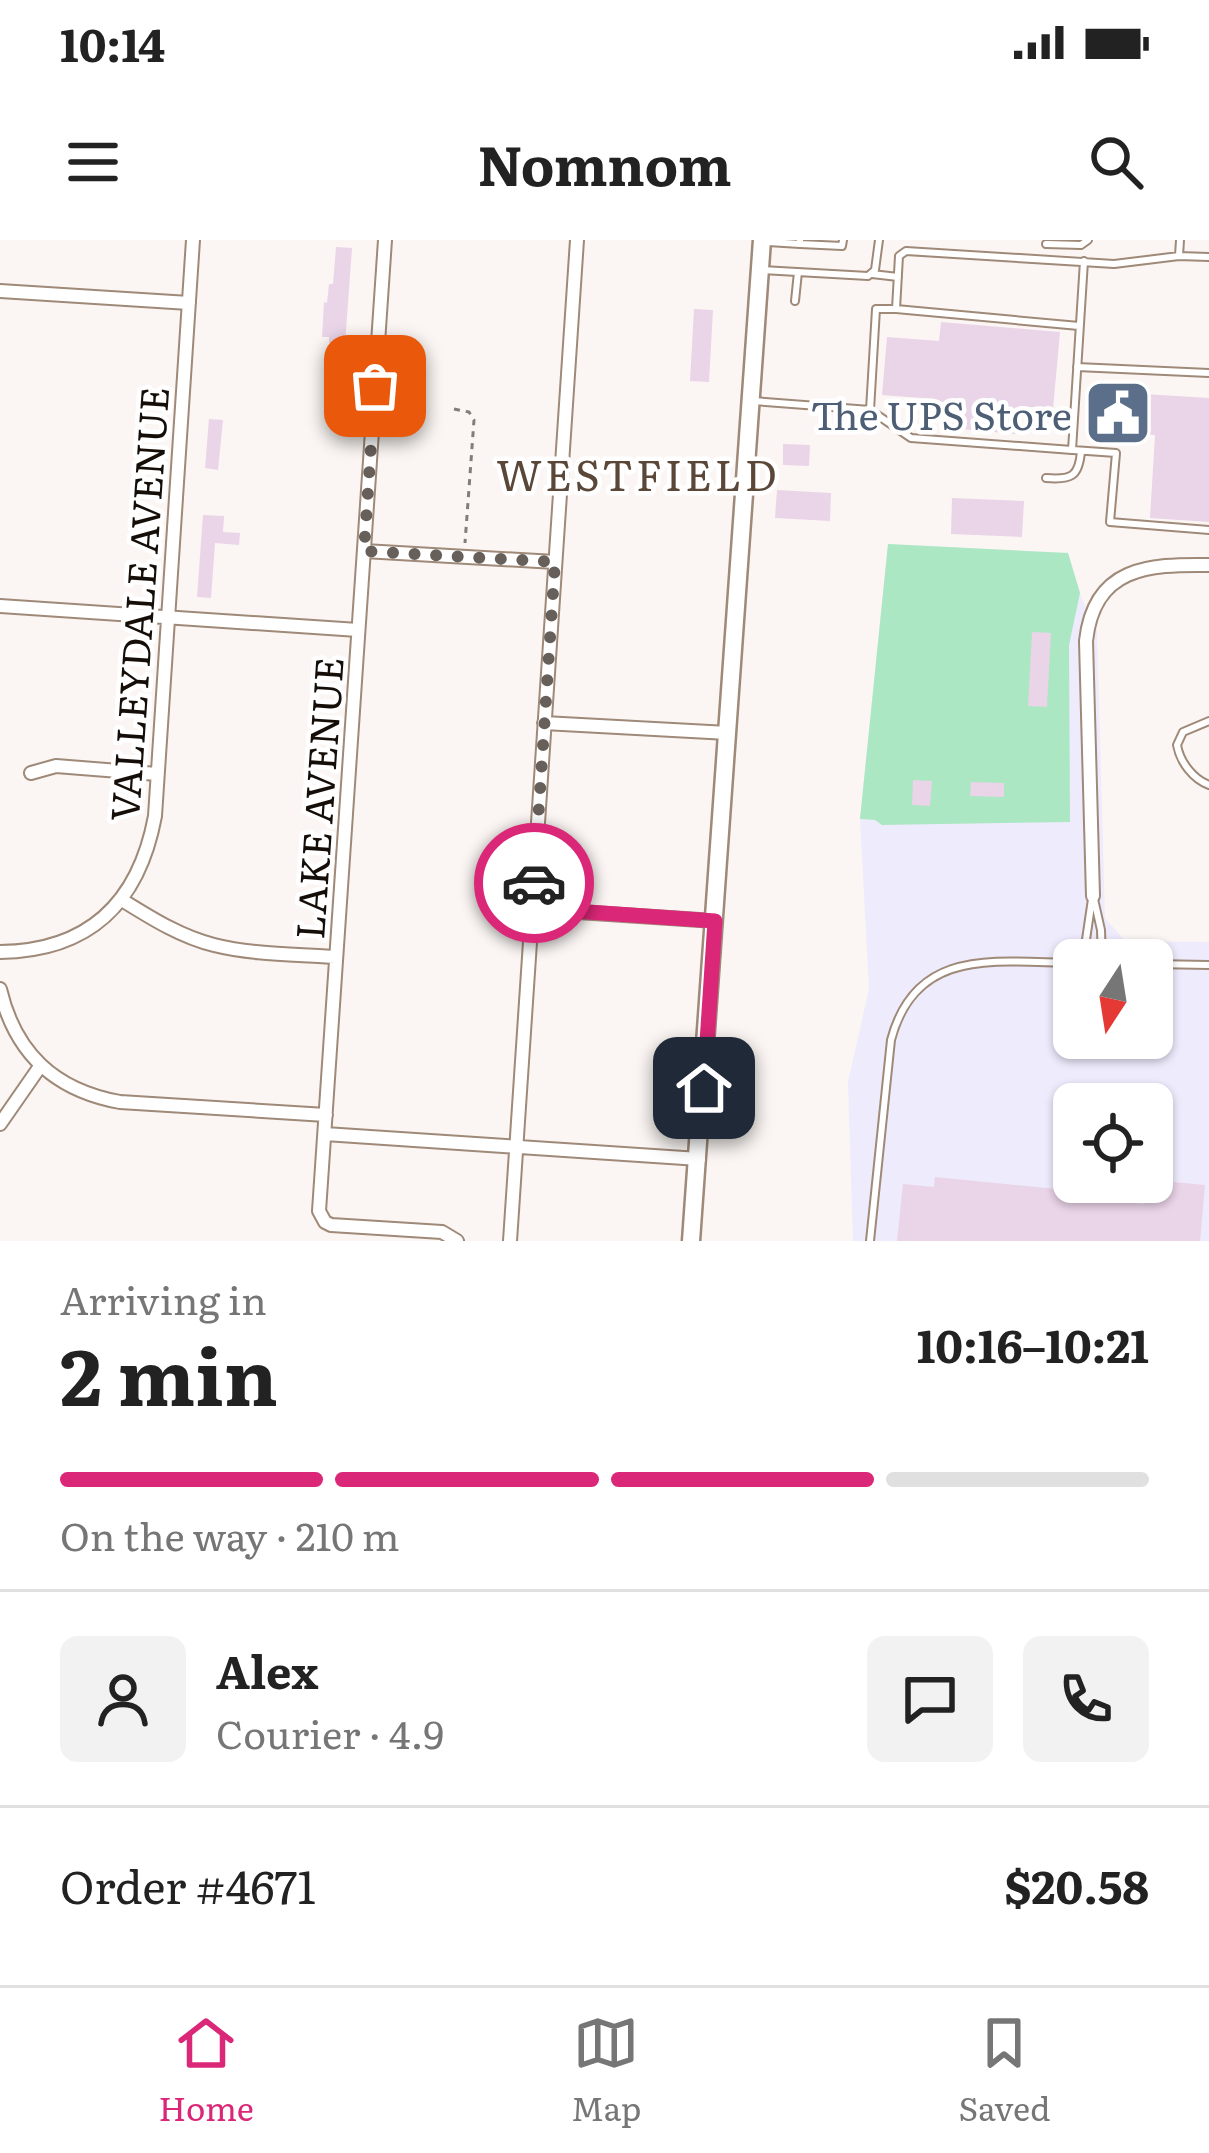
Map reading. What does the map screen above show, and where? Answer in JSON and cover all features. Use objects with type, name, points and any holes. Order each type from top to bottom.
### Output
[{"type":"street","name":"VALLEYDALE AVENUE","points":[[0,952],[55,945],[87,929],[122,900],[137,878],[151,840],[193,240]]},
{"type":"street","name":"LAKE AVENUE","points":[[385,240],[319,1211],[331,1226],[442,1232],[457,1241]]},
{"type":"street","points":[[510,1241],[577,240]]},
{"type":"street","points":[[691,1241],[762,241]]},
{"type":"street","points":[[0,291],[189,303]]},
{"type":"street","points":[[364,551],[555,562]]},
{"type":"street","points":[[1093,896],[1086,640],[1092,611],[1109,586],[1132,572],[1159,565],[1209,565]]},
{"type":"street","points":[[0,606],[358,630]]},
{"type":"street","points":[[544,723],[728,734]]},
{"type":"street","points":[[31,773],[56,766],[158,774]]},
{"type":"street","points":[[122,900],[164,926],[212,945],[336,957]]},
{"type":"street","points":[[532,908],[715,921]]},
{"type":"street","points":[[0,988],[22,1046],[68,1085],[88,1094],[120,1102],[326,1114]]},
{"type":"street","points":[[0,1124],[41,1065]]},
{"type":"street","points":[[325,1134],[699,1159]]},
{"type":"lane","points":[[762,241],[842,246],[843,240]]},
{"type":"lane","points":[[872,274],[879,240]]},
{"type":"lane","points":[[1045,260],[1046,242],[1081,245],[1088,240]]},
{"type":"lane","points":[[1179,256],[1180,240]]},
{"type":"lane","points":[[1197,240],[1197,256]]},
{"type":"lane","points":[[896,310],[899,256],[906,251],[1126,264],[1209,257]]},
{"type":"lane","points":[[1046,478],[1064,479],[1080,465],[1077,367],[1084,261]]},
{"type":"lane","points":[[760,270],[898,277]]},
{"type":"lane","points":[[796,302],[798,272]]},
{"type":"lane","points":[[870,410],[875,309],[1079,326]]},
{"type":"lane","points":[[1077,367],[1209,373]]},
{"type":"lane","points":[[751,401],[870,410],[911,438],[1116,453],[1110,522],[1209,530]]},
{"type":"lane","points":[[1209,722],[1183,733],[1177,745],[1195,777],[1209,785]]},
{"type":"lane","points":[[1085,939],[1093,896]]},
{"type":"lane","points":[[1093,896],[1101,939]]},
{"type":"lane","points":[[870,1241],[891,1040],[911,995],[931,978],[962,964],[1053,964]]},
{"type":"lane","points":[[1173,964],[1209,965]]},
{"type":"path","points":[[454,409],[469,412],[474,420],[464,556]]},
{"type":"shaded area","points":[[888,544],[1068,553],[1097,630],[1105,918],[1123,939],[1053,939],[1053,1059],[1173,1059],[1173,942],[1209,942],[1209,1241],[853,1241],[848,1082],[869,989],[860,819]]},
{"type":"green space","points":[[888,544],[1068,553],[1080,593],[1069,645],[1070,822],[882,825],[860,819]]},
{"type":"building","points":[[336,247],[352,248],[345,344],[329,343],[329,337],[322,337]]},
{"type":"building","points":[[694,309],[713,310],[709,382],[690,381]]},
{"type":"building","points":[[941,322],[1060,332],[1053,409],[1019,406],[1016,434],[949,428],[950,417],[933,416],[935,399],[882,395],[887,337],[939,341]]},
{"type":"building","points":[[1095,391],[1209,398],[1209,522],[1150,518],[1155,435],[1092,431]]},
{"type":"building","points":[[209,419],[223,420],[218,470],[205,468]]},
{"type":"building","points":[[783,444],[810,445],[809,466],[783,465]]},
{"type":"building","points":[[777,490],[831,493],[830,521],[775,518]]},
{"type":"building","points":[[952,498],[1024,501],[1022,537],[951,534]]},
{"type":"building","points":[[203,515],[224,516],[223,532],[240,533],[239,545],[215,543],[211,598],[197,597]]},
{"type":"building","points":[[1032,632],[1051,633],[1047,707],[1028,706]]},
{"type":"building","points":[[913,780],[932,781],[930,806],[912,805]]},
{"type":"building","points":[[971,782],[1004,783],[1004,797],[970,796]]},
{"type":"building","points":[[935,1177],[1053,1189],[1053,1203],[1144,1204],[1173,1203],[1173,1182],[1205,1185],[1200,1241],[897,1241],[903,1184],[934,1187]]},
{"type":"way so far","points":[[375,386],[364,551],[555,562],[534,883]]},
{"type":"place","name":"The UPS Store","points":[[1118,413]]},
{"type":"district","name":"WESTFIELD","points":[[638,473]]},
{"type":"route","points":[[534,883],[532,908],[715,921],[704,1088]]}]
